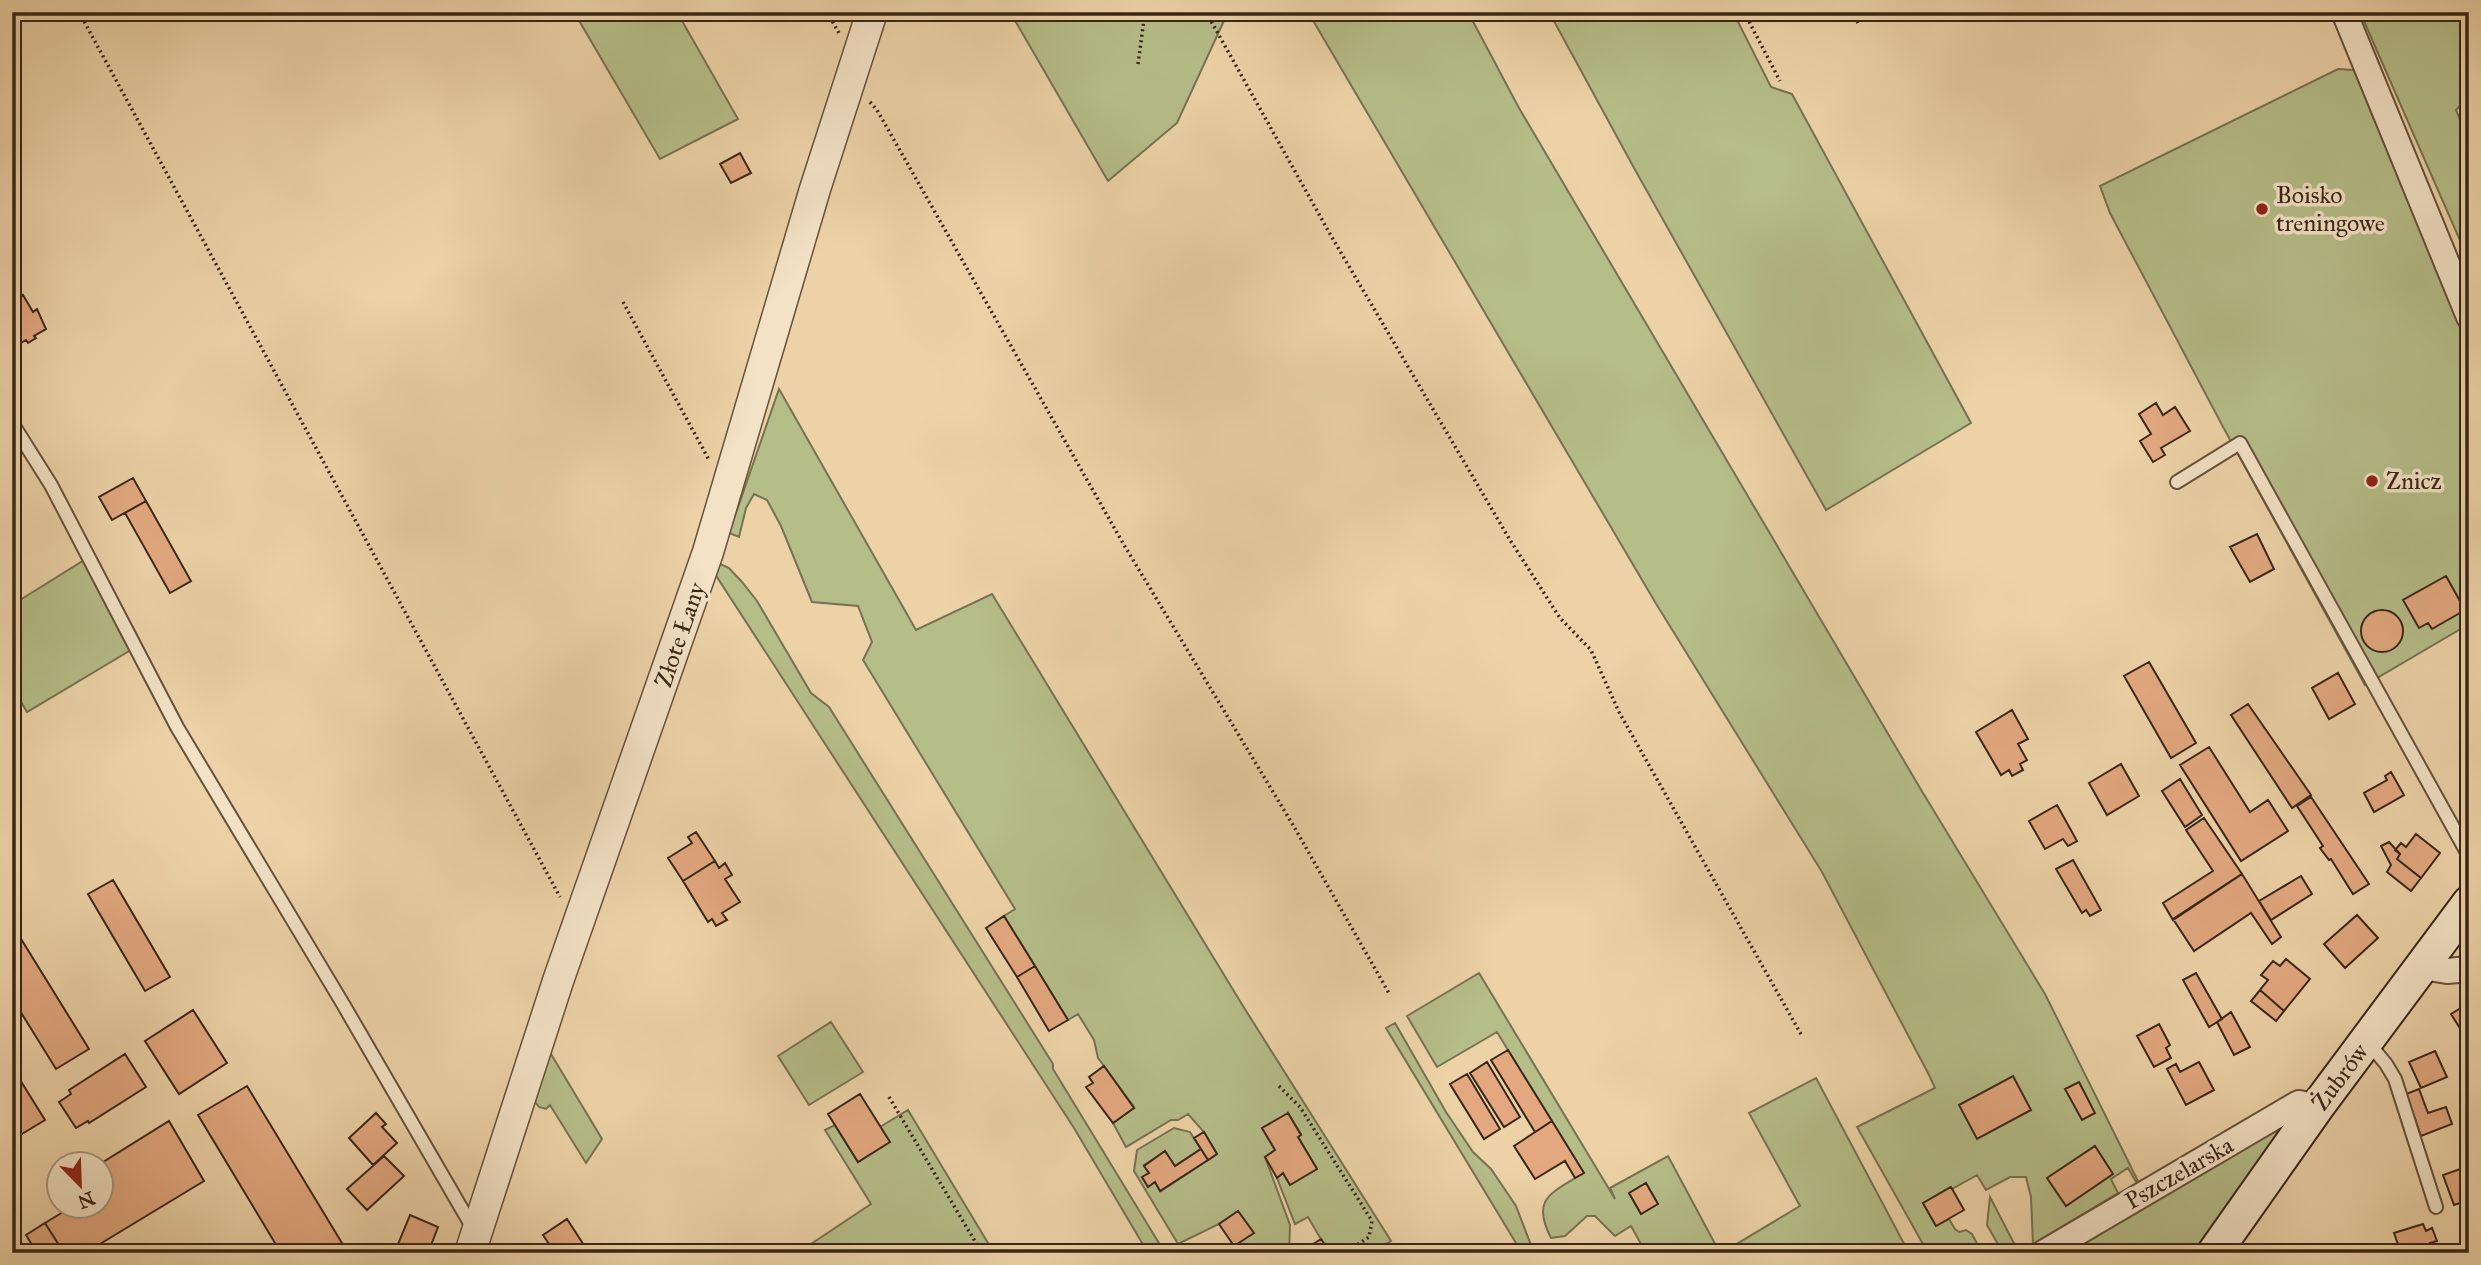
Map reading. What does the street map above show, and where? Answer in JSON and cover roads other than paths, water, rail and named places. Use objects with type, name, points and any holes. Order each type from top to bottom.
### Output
[{"type":"main road","name":"Żubrów","points":[[2222,1248],[2317,1107],[2469,903]]},
{"type":"street","name":"Złote Łany","points":[[473,1243],[558,981],[708,552],[815,189],[872,12]]},
{"type":"street","points":[[2344,12],[2469,317]]},
{"type":"street","points":[[2422,967],[2447,971],[2469,969]]},
{"type":"street","name":"Pszczelarska","points":[[2043,1253],[2295,1105],[2299,1103],[2317,1107]]},
{"type":"lane","points":[[12,423],[51,485],[177,727],[343,1003],[473,1243]]},
{"type":"lane","points":[[2178,482],[2241,443],[2469,856]]},
{"type":"lane","points":[[2367,1041],[2395,1079],[2435,1207]]},
{"type":"place","name":"Boisko treningowe","points":[[2262,209]]},
{"type":"place","name":"Znicz","points":[[2372,481]]}]
